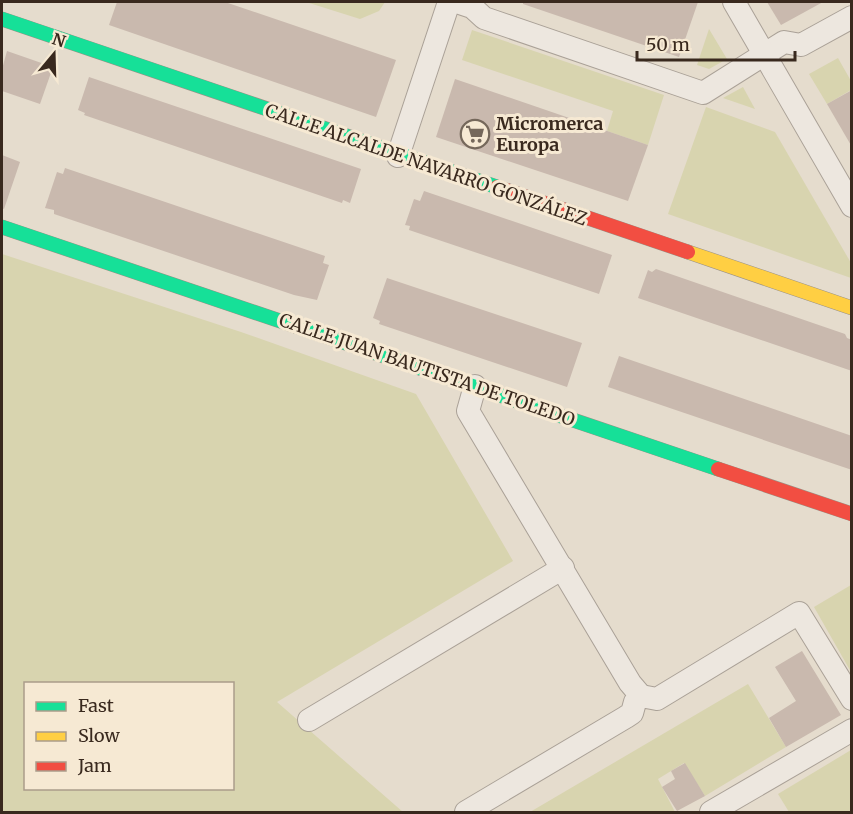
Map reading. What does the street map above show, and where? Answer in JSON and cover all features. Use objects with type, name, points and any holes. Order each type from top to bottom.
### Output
[{"type":"street","points":[[398,156],[449,2]]},
{"type":"street","points":[[457,2],[472,7],[484,18],[703,93],[784,42],[801,45],[852,17]]},
{"type":"street","points":[[734,2],[849,193]]},
{"type":"street","name":"CALLE ALCALDE NAVARRO GONZÁLEZ","points":[[2,19],[398,156],[852,308]]},
{"type":"street","name":"CALLE JUAN BAUTISTA DE TOLEDO","points":[[2,227],[852,514]]},
{"type":"street","points":[[476,386],[468,411],[630,683],[641,696],[657,699],[799,613],[852,699]]},
{"type":"street","points":[[309,720],[563,568]]},
{"type":"street","points":[[466,813],[632,713],[635,702],[641,696]]},
{"type":"street","points":[[711,813],[852,730]]},
{"type":"shaded area","points":[[306,2],[385,2],[379,11],[360,19]]},
{"type":"shaded area","points":[[709,29],[727,59],[709,69],[697,65]]},
{"type":"shaded area","points":[[472,30],[664,95],[648,145],[607,131],[613,111],[462,60]]},
{"type":"shaded area","points":[[838,58],[851,81],[851,90],[827,104],[809,74]]},
{"type":"shaded area","points":[[743,87],[755,109],[723,98]]},
{"type":"shaded area","points":[[706,107],[775,132],[851,263],[851,278],[668,214]]},
{"type":"shaded area","points":[[2,254],[241,332],[416,394],[513,561],[277,702],[403,812],[2,812]]},
{"type":"shaded area","points":[[851,585],[851,672],[814,607]]},
{"type":"shaded area","points":[[748,684],[786,747],[705,796],[684,763],[658,779],[675,812],[530,812]]},
{"type":"shaded area","points":[[851,750],[851,812],[789,812],[778,794]]},
{"type":"building","points":[[117,2],[225,2],[396,60],[376,117],[109,25]]},
{"type":"building","points":[[523,2],[698,2],[679,57],[523,4]]},
{"type":"building","points":[[767,2],[823,2],[781,25]]},
{"type":"building","points":[[7,51],[53,67],[40,104],[2,91],[2,69]]},
{"type":"building","points":[[89,77],[361,169],[350,203],[343,200],[342,203],[84,115],[85,113],[78,110]]},
{"type":"building","points":[[455,79],[648,145],[628,201],[436,137]]},
{"type":"building","points":[[852,90],[852,147],[827,104]]},
{"type":"building","points":[[2,155],[20,162],[4,209],[2,208]]},
{"type":"building","points":[[65,168],[325,256],[323,263],[329,265],[317,300],[294,295],[54,214],[54,210],[45,208],[57,172],[63,174]]},
{"type":"building","points":[[424,191],[612,255],[599,294],[409,230],[410,226],[405,225],[414,199],[420,201]]},
{"type":"building","points":[[656,269],[845,334],[852,340],[852,371],[638,298],[648,270],[652,272]]},
{"type":"building","points":[[387,278],[582,343],[567,387],[379,324],[380,321],[373,318]]},
{"type":"building","points":[[619,356],[852,436],[852,470],[608,387]]},
{"type":"building","points":[[802,651],[841,715],[786,747],[769,718],[796,701],[775,667]]},
{"type":"building","points":[[685,763],[705,796],[677,811],[662,787],[675,779],[671,771]]},
{"type":"traffic: fast","points":[[2,19],[497,187]]},
{"type":"traffic: fast","points":[[2,227],[718,469]]},
{"type":"traffic: slow","points":[[688,252],[852,308]]},
{"type":"traffic: jam","points":[[497,187],[688,252]]},
{"type":"traffic: jam","points":[[718,469],[852,514]]},
{"type":"place","name":"Micromerca Europa","points":[[475,134]]}]
